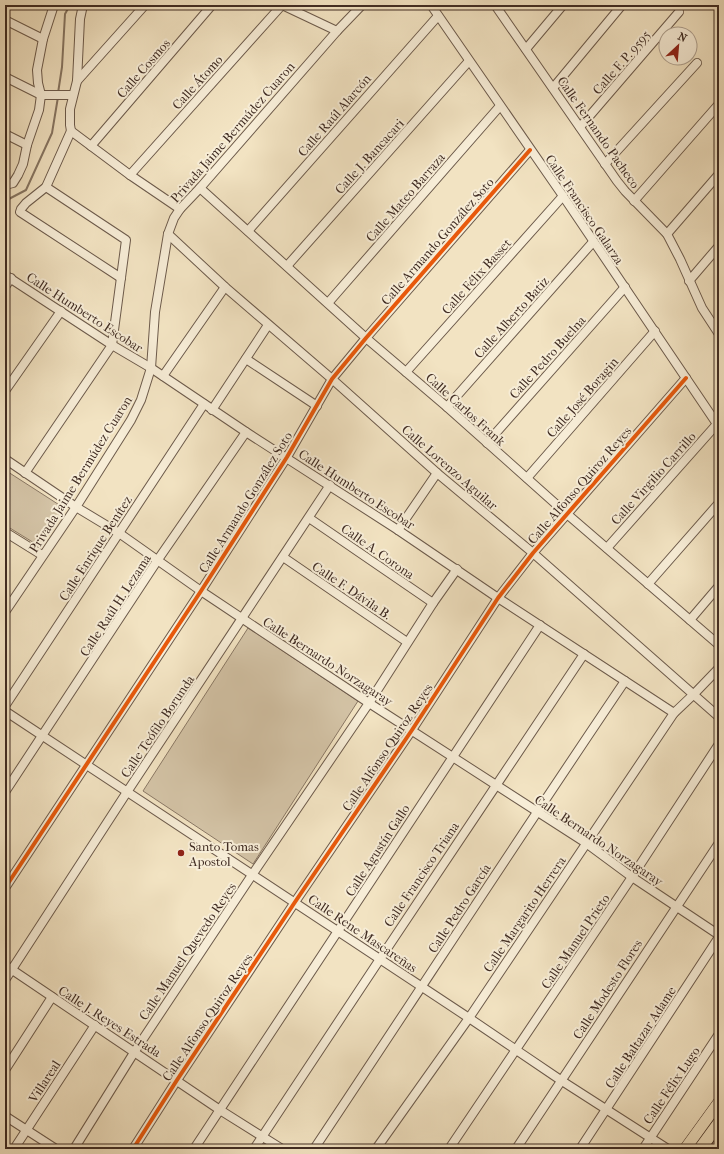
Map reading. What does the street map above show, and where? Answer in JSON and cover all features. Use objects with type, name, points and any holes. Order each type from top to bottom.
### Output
[{"type":"highway","points":[[700,1149],[719,1123]]},
{"type":"main road","points":[[685,1149],[719,1102]]},
{"type":"street","points":[[5,185],[13,183],[23,164],[27,145],[44,95],[38,83],[37,70],[43,39],[54,5]]},
{"type":"street","points":[[83,5],[80,20],[77,81],[69,119],[71,131],[46,187],[26,203],[20,212],[121,278]]},
{"type":"street","points":[[77,81],[144,5]]},
{"type":"street","name":"Calle Cosmos","points":[[91,146],[212,5]]},
{"type":"street","points":[[282,5],[337,31]]},
{"type":"street","name":"Calle Átomo","points":[[130,176],[282,5]]},
{"type":"street","name":"Privada Jaime Bermúdez Cuaron","points":[[5,612],[76,507],[131,420],[141,400],[151,368],[155,312],[168,234],[174,218],[180,209],[337,31],[362,5]]},
{"type":"street","name":"Calle Francisco Galarza","points":[[431,5],[563,196],[718,425]]},
{"type":"street","points":[[526,49],[563,5]]},
{"type":"street","points":[[553,88],[622,5]]},
{"type":"street","name":"Calle Fernando Pacheco","points":[[498,6],[526,49],[625,191],[667,234],[702,308],[719,334]]},
{"type":"street","name":"Calle F. P. 9595","points":[[580,127],[679,12]]},
{"type":"street","name":"Calle Raúl Alarcón","points":[[248,231],[438,16]]},
{"type":"street","points":[[5,20],[43,39]]},
{"type":"street","name":"Calle J. Bancacari","points":[[287,266],[469,61]]},
{"type":"street","points":[[605,164],[694,66]]},
{"type":"street","points":[[5,77],[44,95],[73,95]]},
{"type":"street","points":[[634,201],[719,104]]},
{"type":"street","name":"Calle Mateo Barraza","points":[[328,303],[500,106]]},
{"type":"street","points":[[71,131],[130,176],[180,209]]},
{"type":"street","points":[[5,134],[27,145]]},
{"type":"street","name":"Calle Armando González Soto","points":[[5,888],[287,458],[332,379],[530,150]]},
{"type":"street","points":[[667,234],[719,174]]},
{"type":"street","points":[[25,473],[112,345],[126,241],[46,187]]},
{"type":"street","name":"Calle Carlos Frank","points":[[200,188],[366,338],[719,645]]},
{"type":"street","name":"Calle Félix Basset","points":[[406,372],[563,196]]},
{"type":"street","name":"Calle Lorenzo Aguilar","points":[[168,234],[268,325],[332,379],[437,472],[533,553],[719,716]]},
{"type":"street","name":"Calle Alberto Batiz","points":[[447,407],[593,242]]},
{"type":"street","points":[[689,281],[719,246]]},
{"type":"street","points":[[5,287],[8,277]]},
{"type":"street","name":"Calle Humberto Escobar","points":[[8,277],[330,485],[498,598],[674,713]]},
{"type":"street","points":[[163,376],[225,287]]},
{"type":"street","name":"Calle Pedro Buelna","points":[[486,443],[625,287]]},
{"type":"street","points":[[5,391],[61,311]]},
{"type":"street","points":[[713,325],[719,318]]},
{"type":"street","points":[[212,410],[268,325]]},
{"type":"street","name":"Calle José Boragin","points":[[527,478],[655,331]]},
{"type":"street","points":[[246,359],[317,406]]},
{"type":"street","name":"Calle Alfonso Quiroz Reyes","points":[[133,1149],[177,1080],[295,902],[412,730],[498,598],[533,553],[686,378]]},
{"type":"street","name":"Calle Enrique Benítez","points":[[5,706],[204,404]]},
{"type":"street","name":"Calle Virgilio Carrillo","points":[[607,548],[718,425]]},
{"type":"street","name":"Calle Raúl H. Lezama","points":[[5,792],[158,561],[246,432]]},
{"type":"street","name":"Calle Bernardo Norzagaray","points":[[5,459],[369,703],[586,843],[632,877],[719,936]]},
{"type":"street","points":[[398,530],[437,472]]},
{"type":"street","name":"Calle Teófilo Borunda","points":[[5,980],[330,485]]},
{"type":"street","points":[[648,584],[719,503]]},
{"type":"street","name":"Calle A. Corona","points":[[309,518],[433,603]]},
{"type":"street","points":[[5,532],[42,556]]},
{"type":"street","name":"Calle F. Dávila B.","points":[[283,557],[408,642]]},
{"type":"street","name":"Calle Manuel Quevedo Reyes","points":[[74,1149],[135,1051],[369,703],[433,603],[457,569]]},
{"type":"street","points":[[690,620],[719,586]]},
{"type":"street","name":"Calle Agustín Gallo","points":[[194,1149],[540,625]]},
{"type":"street","name":"Calle Francisco Triana","points":[[254,1149],[584,654]]},
{"type":"street","name":"Calle Margarito Herrera","points":[[376,1149],[468,1018],[674,713],[719,668]]},
{"type":"street","name":"Calle Pedro García","points":[[314,1149],[536,812],[625,681]]},
{"type":"street","name":"Calle Rene Mascareñas","points":[[5,711],[295,902],[562,1081],[668,1149]]},
{"type":"street","name":"Calle Manuel Prieto","points":[[449,1149],[632,877],[719,744]]},
{"type":"street","name":"Calle Modesto Flores","points":[[516,1149],[719,843]]},
{"type":"street","name":"Calle Baltazar Adame","points":[[580,1149],[719,936]]},
{"type":"street","name":"Calle J. Reyes Estrada","points":[[5,965],[135,1051],[220,1110],[282,1149]]},
{"type":"street","points":[[5,1070],[52,997]]},
{"type":"street","name":"Villareal","points":[[14,1149],[95,1025]]},
{"type":"street","name":"Calle Félix Lugo","points":[[643,1149],[719,1034]]},
{"type":"street","points":[[5,1116],[56,1149]]},
{"type":"shaded area","points":[[5,470],[64,508],[39,546],[5,525]]},
{"type":"shaded area","points":[[248,628],[358,701],[253,864],[143,791]]},
{"type":"waterway","points":[[58,93],[62,67],[65,14],[70,5]]},
{"type":"waterway","points":[[5,201],[26,190],[52,133],[58,97]]},
{"type":"cycle path","points":[[5,888],[201,591],[287,457],[332,379],[530,150]]},
{"type":"cycle path","points":[[133,1149],[177,1080],[295,902],[412,730],[498,598],[533,553],[686,378]]},
{"type":"place","name":"Santo Tomas Apostol","points":[[181,853]]}]
